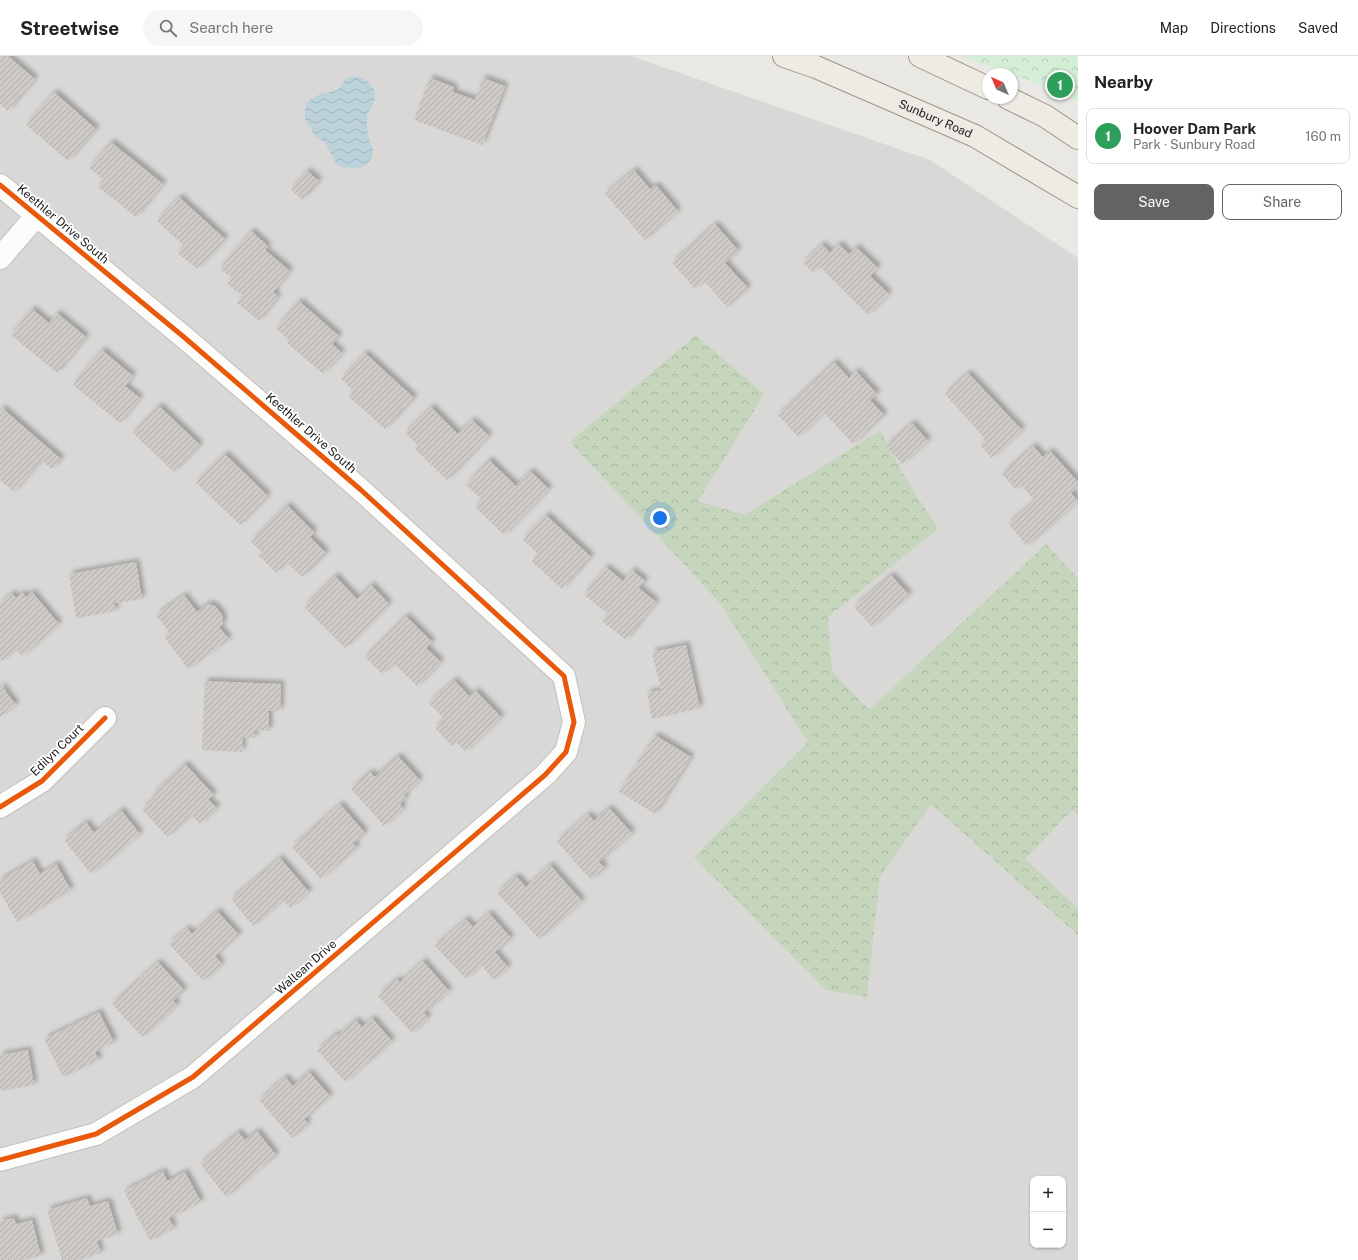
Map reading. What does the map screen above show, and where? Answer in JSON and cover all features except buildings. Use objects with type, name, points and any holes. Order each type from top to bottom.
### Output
[{"type":"main road","name":"Sunbury Road","points":[[784,56],[816,67],[975,136],[1078,196]]},
{"type":"main road","points":[[920,56],[982,85]]},
{"type":"main road","points":[[1018,103],[1045,116],[1078,138]]},
{"type":"street","name":"Keethler Drive South","points":[[0,185],[185,338],[361,490],[564,676],[574,722]]},
{"type":"street","points":[[0,258],[36,215]]},
{"type":"street","name":"Edilyn Court","points":[[0,807],[42,781],[105,718]]},
{"type":"street","name":"Wallean Drive","points":[[0,1160],[96,1134],[193,1077],[545,775],[566,752],[574,722]]},
{"type":"shaded area","points":[[0,56],[631,56],[930,160],[1078,258],[1078,1260],[0,1260]]},
{"type":"green space","points":[[962,56],[1078,56],[1078,102],[1070,96],[1018,77],[1018,68],[994,68]]},
{"type":"green space","points":[[696,335],[764,394],[698,501],[744,515],[880,431],[902,472],[938,529],[828,617],[832,671],[869,710],[1046,544],[1078,578],[1078,815],[1072,810],[1025,859],[1078,908],[1078,935],[931,804],[880,876],[867,997],[826,990],[694,857],[808,742],[719,602],[570,442]]},
{"type":"water","points":[[352,76],[360,77],[366,80],[375,92],[374,101],[367,116],[369,140],[373,151],[372,158],[365,166],[348,168],[337,165],[326,144],[315,136],[305,119],[305,109],[308,101],[320,94],[338,90],[344,81]]},
{"type":"cycle path","points":[[0,185],[185,338],[361,490],[564,676],[574,722],[566,752],[545,775],[193,1077],[96,1134],[0,1160]]},
{"type":"cycle path","points":[[0,807],[42,781],[105,718]]},
{"type":"place","name":"Hoover Dam Park","points":[[1060,85]]}]
